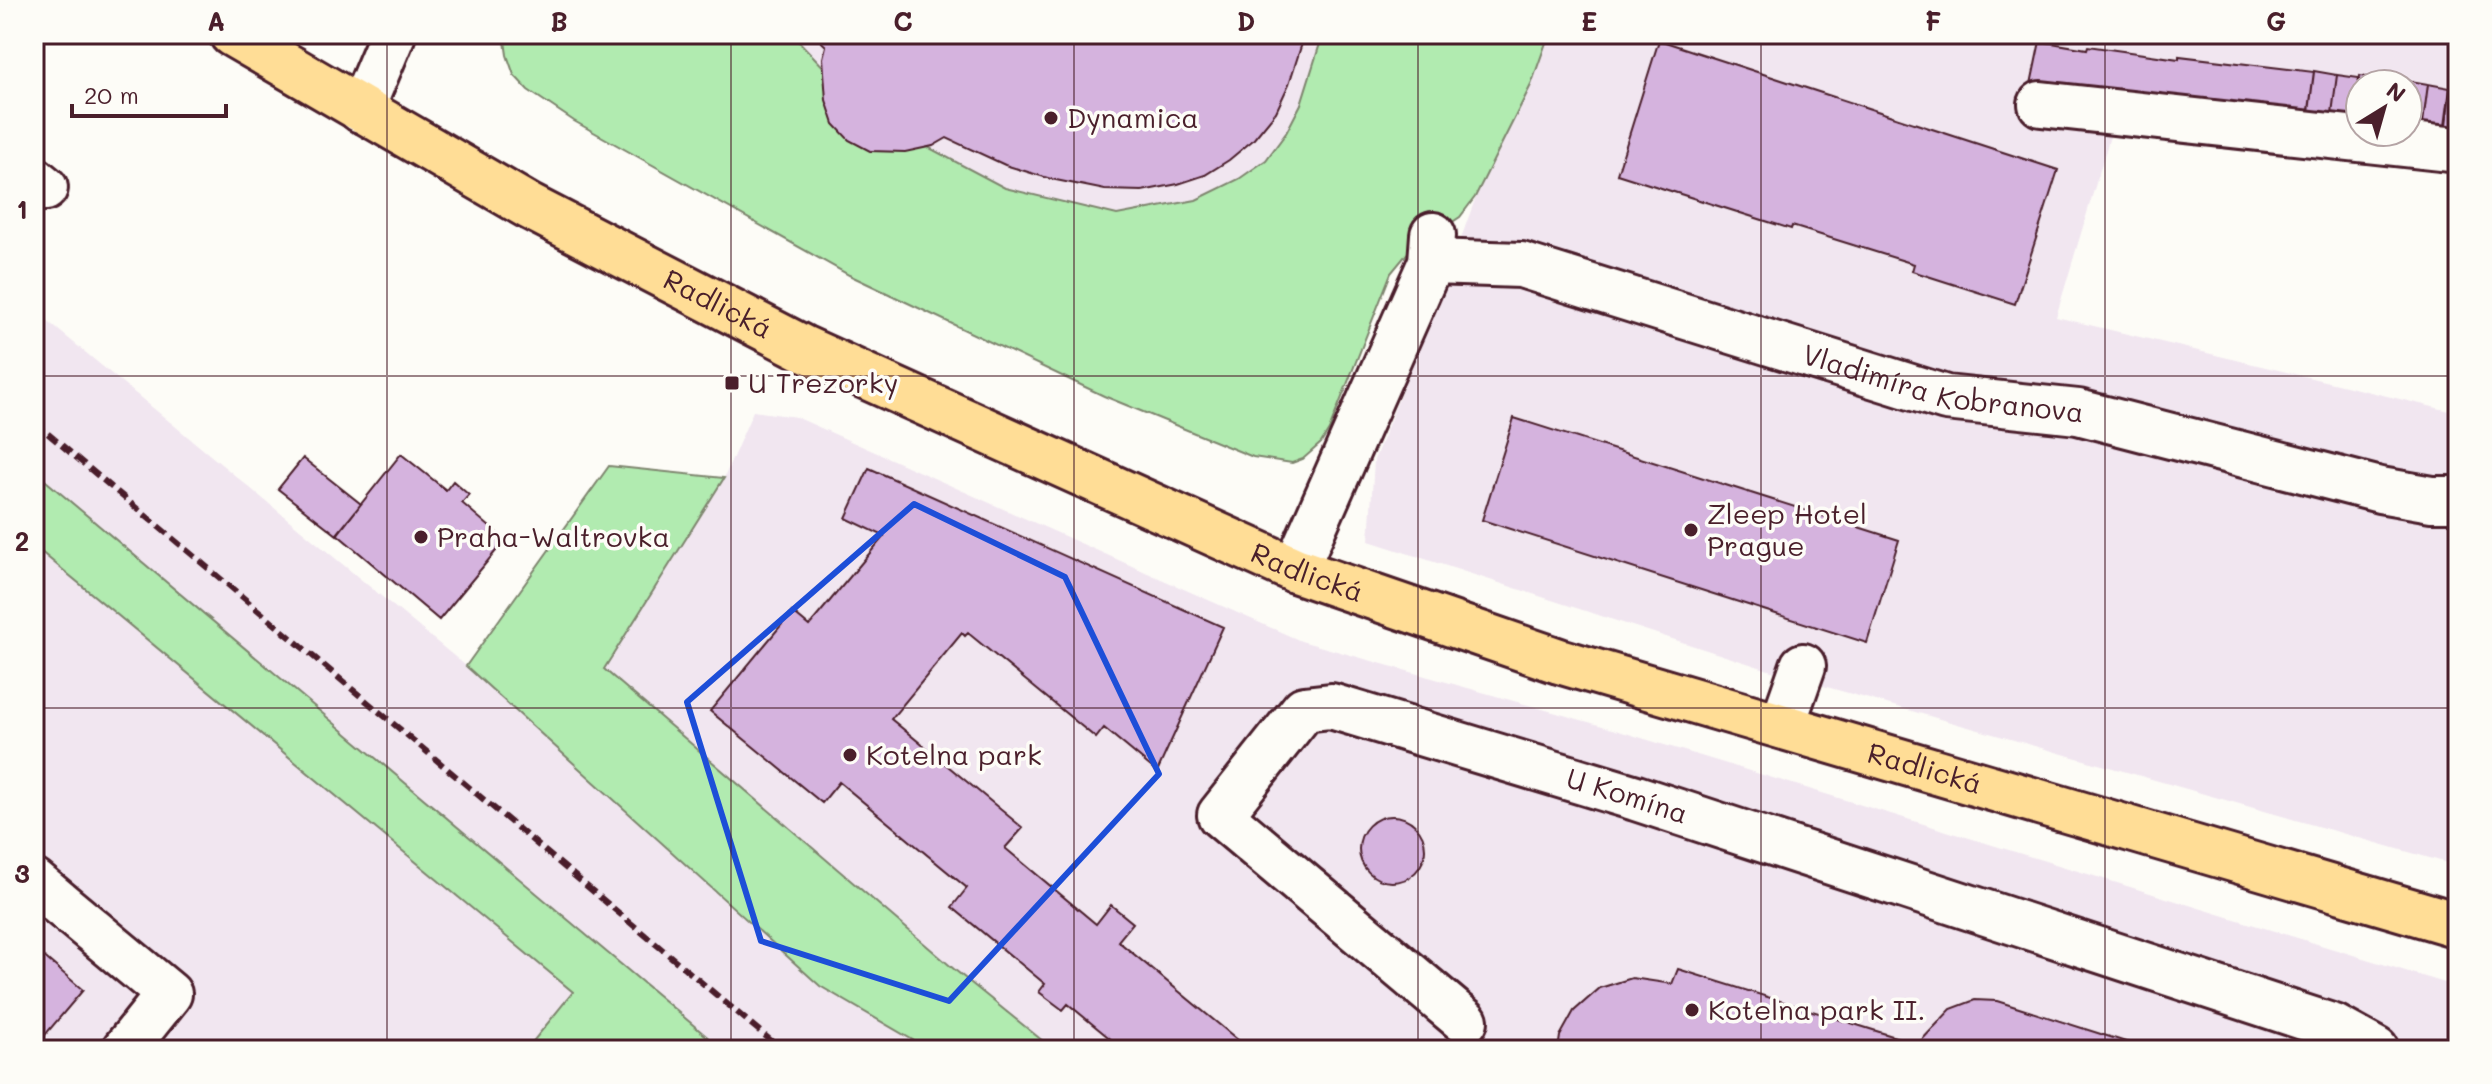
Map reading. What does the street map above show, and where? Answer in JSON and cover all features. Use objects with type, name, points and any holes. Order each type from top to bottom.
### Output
[{"type":"main road","name":"Radlická","points":[[232,34],[530,207],[803,348],[1295,570],[1559,661],[2458,925]]},
{"type":"street","points":[[361,110],[393,34]]},
{"type":"street","points":[[2041,104],[2458,150]]},
{"type":"street","name":"Vladimíra Kobranova","points":[[1295,570],[1432,248],[1521,265],[1946,398],[2078,412],[2380,490],[2432,499],[2458,499]]},
{"type":"street","points":[[1782,726],[1803,666]]},
{"type":"street","name":"U Komína","points":[[1465,1021],[1220,815],[1304,709],[1331,706],[1636,798],[2334,1027],[2376,1050]]},
{"type":"street","points":[[34,882],[169,994],[124,1050]]},
{"type":"highlighted area","points":[[914,504],[1065,577],[1159,774],[949,1001],[761,941],[687,702]]},
{"type":"shaded area","points":[[756,34],[1929,34],[2014,45],[2015,34],[2458,34],[2458,172],[2164,143],[2111,133],[2056,317],[2458,413],[2458,866],[1781,674],[1369,541],[1374,460],[1441,294],[1478,191],[1244,250],[937,188]]},
{"type":"shaded area","points":[[34,310],[466,666],[820,986],[930,1050],[723,1050],[34,471]]},
{"type":"shaded area","points":[[753,411],[796,417],[1301,641],[1599,725],[2458,987],[2458,1050],[1054,1050],[955,970],[603,668],[724,478]]},
{"type":"shaded area","points":[[34,546],[573,993],[526,1050],[34,1050]]},
{"type":"green space","points":[[504,34],[792,34],[850,95],[903,134],[1005,188],[1117,215],[1196,200],[1239,179],[1266,160],[1286,133],[1301,104],[1323,34],[1549,34],[1531,85],[1475,197],[1460,217],[1410,250],[1391,273],[1329,430],[1321,443],[1303,459],[1292,463],[1253,457],[1104,396],[849,275],[574,121],[528,90],[514,75]]},
{"type":"green space","points":[[609,466],[724,478],[604,669],[955,970],[1054,1050],[930,1050],[820,986],[466,666]]},
{"type":"green space","points":[[34,471],[723,1050],[526,1050],[573,992],[34,546]]},
{"type":"building","name":"Dynamica","points":[[813,34],[1305,34],[1289,84],[1276,112],[1253,140],[1205,175],[1142,191],[1105,190],[1051,179],[1005,165],[947,138],[933,146],[905,152],[870,151],[849,140],[834,124],[826,100],[823,58],[826,46]]},
{"type":"building","points":[[1659,40],[2058,170],[2015,304],[1912,271],[1914,264],[1617,174]]},
{"type":"building","points":[[2040,41],[2087,49],[2088,46],[2179,59],[2179,56],[2314,72],[2308,120],[2030,89]]},
{"type":"building","points":[[2314,71],[2337,75],[2331,121],[2308,118]]},
{"type":"building","points":[[2337,75],[2344,76],[2344,123],[2331,121]]},
{"type":"building","points":[[2424,83],[2428,84],[2424,115]]},
{"type":"building","points":[[2428,84],[2450,88],[2444,134],[2424,131]]},
{"type":"building","points":[[2451,86],[2458,87],[2458,134],[2445,132]]},
{"type":"building","name":"Zleep Hotel Prague","points":[[1514,418],[1899,540],[1867,643],[1482,520]]},
{"type":"building","name":"Praha-Waltrovka","points":[[401,454],[446,490],[453,481],[469,495],[462,503],[505,540],[439,620],[337,534]]},
{"type":"building","points":[[303,458],[361,504],[337,535],[278,489]]},
{"type":"building","name":"Kotelna park","points":[[869,468],[1223,627],[1157,772],[1104,728],[1096,738],[968,633],[965,636],[962,633],[891,719],[1023,828],[1005,848],[1096,924],[1111,905],[1133,923],[1118,941],[1250,1050],[1124,1050],[1068,1004],[1063,1010],[1039,992],[1045,984],[952,907],[967,888],[839,782],[822,803],[710,711],[792,612],[809,626],[884,536],[846,518]]},
{"type":"building","points":[[1392,816],[1405,819],[1415,826],[1422,836],[1425,849],[1422,862],[1415,872],[1405,879],[1392,882],[1379,879],[1369,872],[1362,862],[1359,849],[1362,836],[1369,826],[1379,819]]},
{"type":"building","points":[[34,948],[83,990],[34,1048]]},
{"type":"building","name":"Kotelna park II.","points":[[1678,969],[1918,1044],[1951,1009],[1975,1000],[1997,1001],[2151,1050],[1558,1050],[1560,1036],[1574,1011],[1600,988],[1632,978],[1672,984]]},
{"type":"railway","points":[[34,422],[782,1050]]},
{"type":"place","name":"Dynamica","points":[[1051,118]]},
{"type":"place","name":"U Trezorky","points":[[732,383]]},
{"type":"place","name":"Zleep Hotel Prague","points":[[1691,530]]},
{"type":"place","name":"Praha-Waltrovka","points":[[421,537]]},
{"type":"place","name":"Kotelna park","points":[[850,755]]},
{"type":"place","name":"Kotelna park II.","points":[[1692,1010]]}]
